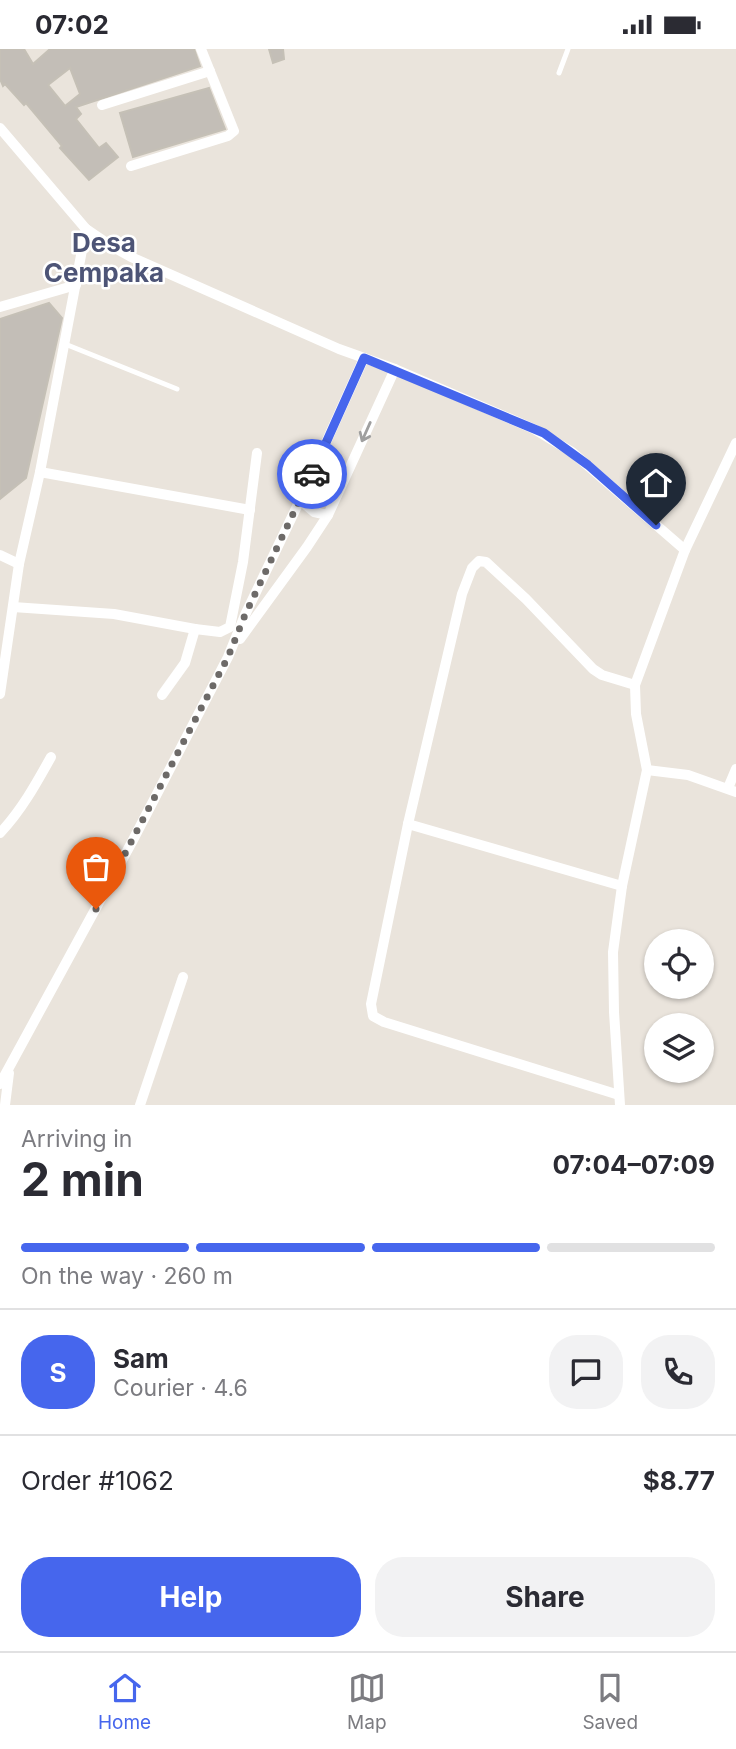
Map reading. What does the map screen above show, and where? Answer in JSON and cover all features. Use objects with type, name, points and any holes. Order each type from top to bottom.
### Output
[{"type":"street","points":[[131,166],[233,134],[233,126],[201,49]]},
{"type":"street","points":[[102,105],[210,71]]},
{"type":"street","points":[[0,128],[86,229],[119,251],[556,440],[685,550]]},
{"type":"street","points":[[0,694],[19,564],[40,472],[86,229]]},
{"type":"street","points":[[0,307],[76,285]]},
{"type":"street","points":[[0,1084],[133,840],[228,657],[364,358]]},
{"type":"street","points":[[228,657],[328,515],[395,369]]},
{"type":"street","points":[[635,685],[593,670],[517,589],[490,565],[479,561],[472,568],[462,594],[408,824],[372,996],[373,1016],[383,1022],[620,1100],[613,952],[622,886],[647,770],[636,714],[635,685],[685,550],[736,443]]},
{"type":"street","points":[[13,607],[114,614],[220,632],[230,627],[257,453]]},
{"type":"street","points":[[40,472],[250,510]]},
{"type":"street","points":[[300,500],[314,512],[328,515]]},
{"type":"street","points":[[0,555],[19,564]]},
{"type":"street","points":[[162,695],[185,663],[195,629]]},
{"type":"street","points":[[0,833],[28,796],[51,757]]},
{"type":"street","points":[[647,770],[688,775],[732,790],[736,769]]},
{"type":"street","points":[[408,824],[622,886]]},
{"type":"street","points":[[140,1105],[183,977]]},
{"type":"street","points":[[5,1105],[10,1070]]},
{"type":"lane","points":[[559,73],[568,49]]},
{"type":"lane","points":[[65,344],[177,389]]},
{"type":"building","points":[[0,49],[24,49],[33,64],[50,49],[194,49],[200,66],[76,107],[81,114],[76,119],[99,148],[106,143],[118,157],[89,180],[60,148],[62,146],[26,103],[24,105],[5,84],[3,86],[0,79]],"holes":[[[70,68],[80,94],[65,106],[48,85]]]},
{"type":"building","points":[[269,49],[283,49],[284,59],[273,63]]},
{"type":"building","points":[[209,88],[225,129],[133,157],[120,113]]},
{"type":"building","points":[[49,303],[62,318],[26,478],[0,499],[0,319]]},
{"type":"way so far","points":[[96,909],[228,657],[312,474]]},
{"type":"district","name":"Desa Cempaka","points":[[104,256]]},
{"type":"route","points":[[312,474],[364,358],[544,433],[588,465],[656,525]]}]
